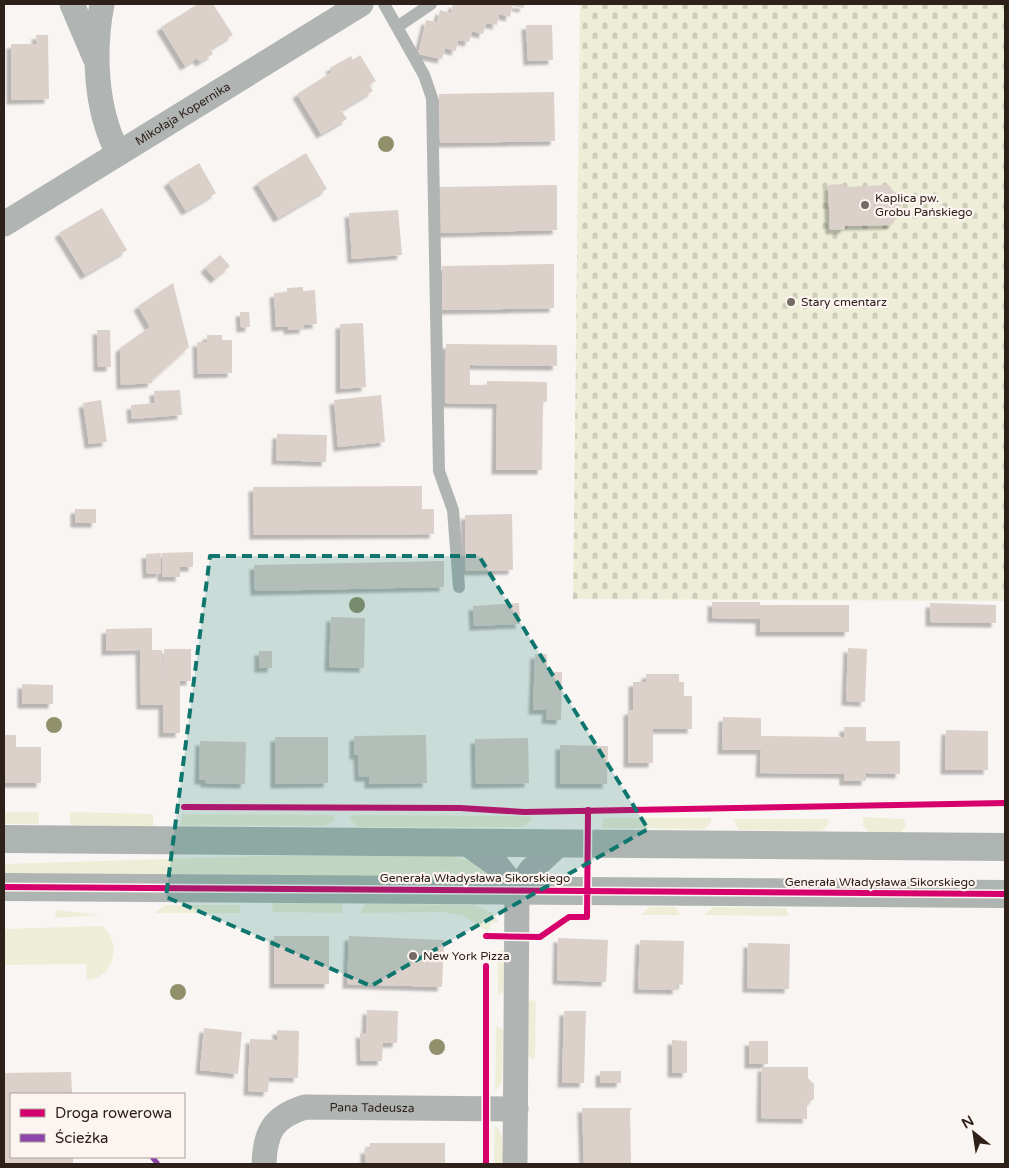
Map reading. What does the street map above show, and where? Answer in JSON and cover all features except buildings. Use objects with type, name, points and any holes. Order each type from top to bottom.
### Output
[{"type":"main road","points":[[4,839],[1005,847]]},
{"type":"main road","name":"Generała Władysława Sikorskiego","points":[[4,887],[1005,894]]},
{"type":"street","points":[[72,4],[95,58],[110,138],[118,153]]},
{"type":"street","points":[[95,58],[102,4]]},
{"type":"street","name":"Mikołaja Kopernika","points":[[4,224],[361,4]]},
{"type":"street","points":[[466,842],[497,865],[517,890]]},
{"type":"street","points":[[515,1164],[517,890],[531,870],[560,843]]},
{"type":"street","name":"Pana Tadeusza","points":[[264,1164],[265,1141],[270,1131],[286,1115],[305,1107],[516,1109]]},
{"type":"lane","points":[[384,4],[424,75],[432,98],[439,471],[453,510],[459,587]]},
{"type":"lane","points":[[397,26],[431,4]]},
{"type":"highlighted area","points":[[210,556],[479,556],[648,829],[371,986],[166,897]]},
{"type":"green space","name":"Stary cmentarz","points":[[580,4],[1005,4],[1005,601],[573,599]]},
{"type":"green space","points":[[4,812],[39,812],[39,824],[4,824]]},
{"type":"green space","points":[[70,812],[153,814],[153,827],[70,825]]},
{"type":"green space","points":[[182,814],[334,815],[334,820],[325,826],[181,825]]},
{"type":"green space","points":[[351,815],[530,816],[532,820],[523,827],[359,827],[350,820]]},
{"type":"green space","points":[[863,817],[904,819],[906,827],[901,832],[870,833],[863,826]]},
{"type":"green space","points":[[603,818],[711,818],[711,823],[704,829],[602,828]]},
{"type":"green space","points":[[733,819],[829,819],[828,824],[822,831],[739,830]]},
{"type":"green space","points":[[260,856],[454,856],[478,864],[489,874],[485,877],[4,874],[4,864]]},
{"type":"green space","points":[[273,903],[342,903],[342,913],[272,912]]},
{"type":"green space","points":[[365,904],[474,905],[492,913],[499,922],[491,923],[488,932],[462,915],[443,912],[360,913]]},
{"type":"green space","points":[[165,905],[240,905],[240,913],[155,913]]},
{"type":"green space","points":[[650,907],[675,907],[680,915],[640,915]]},
{"type":"green space","points":[[713,907],[786,908],[789,916],[704,915]]},
{"type":"green space","points":[[56,910],[100,915],[55,918]]},
{"type":"green space","points":[[102,926],[112,941],[113,959],[104,973],[96,978],[87,980],[86,964],[4,965],[4,929]]},
{"type":"green space","points":[[505,950],[505,989],[498,996],[497,951]]},
{"type":"green space","points":[[531,999],[536,1002],[535,1059],[526,1054],[528,1002]]},
{"type":"green space","points":[[496,1026],[503,1029],[502,1082],[495,1092]]},
{"type":"green space","points":[[495,1124],[503,1142],[503,1162],[501,1164],[494,1164]]},
{"type":"marked path","points":[[153,1158],[158,1164]]},
{"type":"cycle path","points":[[184,807],[460,808],[524,812],[1005,803]]},
{"type":"cycle path","points":[[486,936],[540,937],[569,917],[587,917],[588,810]]},
{"type":"cycle path","points":[[4,887],[1005,894]]},
{"type":"cycle path","points":[[486,966],[486,1164]]},
{"type":"place","name":"Kaplica pw. Grobu Pańskiego","points":[[865,205]]},
{"type":"place","name":"Stary cmentarz","points":[[791,302]]},
{"type":"place","name":"New York Pizza","points":[[413,956]]}]
